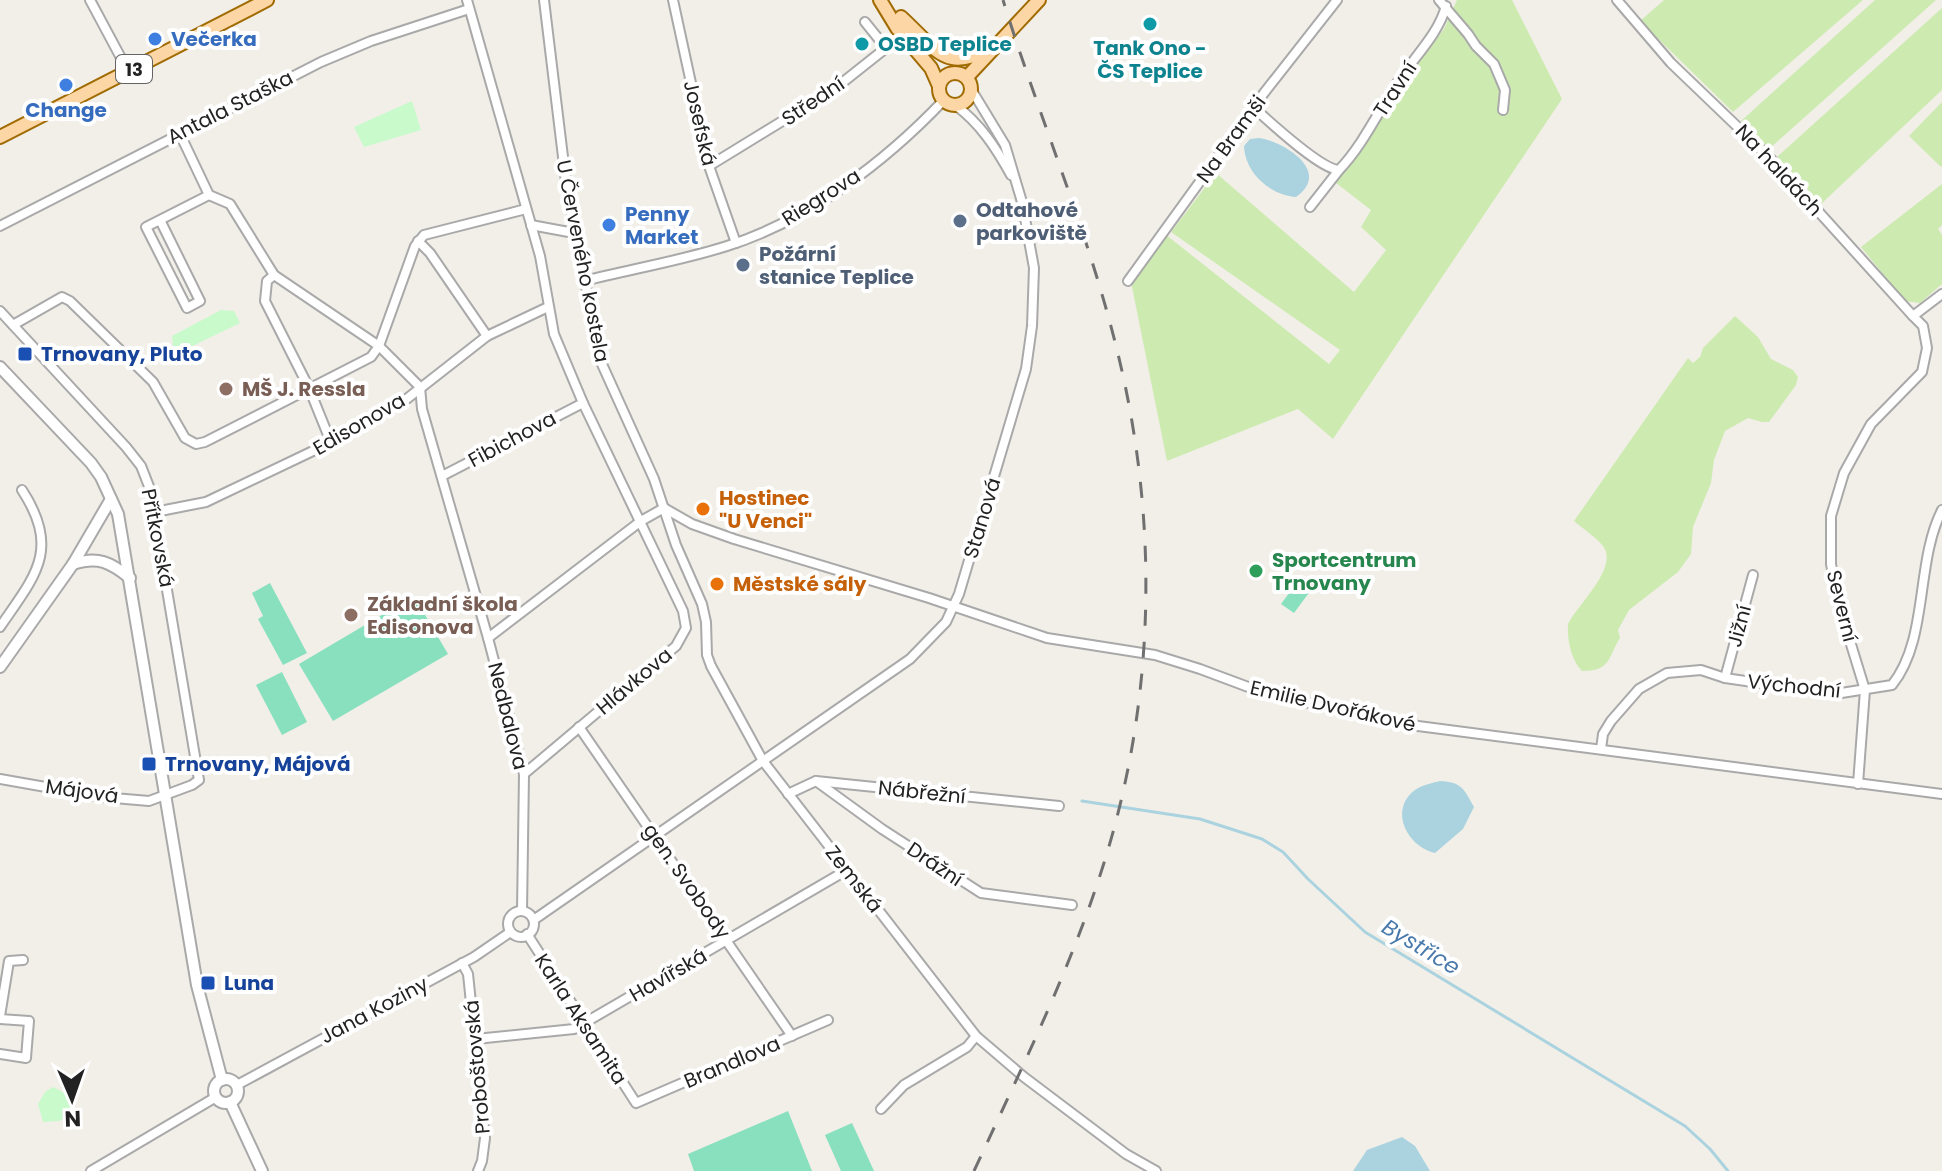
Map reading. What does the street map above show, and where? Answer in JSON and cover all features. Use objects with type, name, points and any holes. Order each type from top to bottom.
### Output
[{"type":"main road","name":"13","points":[[0,137],[267,0]]},
{"type":"main road","points":[[883,0],[934,48],[954,59],[972,58],[1000,43]]},
{"type":"main road","points":[[883,0],[897,28],[936,76],[940,94],[949,103],[965,101],[969,83],[1039,0]]},
{"type":"main road","points":[[901,17],[939,61],[969,83]]},
{"type":"main road","points":[[939,86],[945,76],[952,73]]},
{"type":"street","points":[[90,0],[128,71]]},
{"type":"street","name":"U Červeného kostela","points":[[544,0],[567,190],[601,362],[664,508]]},
{"type":"street","name":"Josefská","points":[[673,0],[709,166],[736,243]]},
{"type":"street","name":"Na Bramši","points":[[1128,281],[1253,107],[1337,0]]},
{"type":"street","name":"Na haldách","points":[[1617,0],[1671,63],[1770,158],[1913,316]]},
{"type":"street","points":[[1442,3],[1494,64],[1505,90],[1503,110]]},
{"type":"street","name":"Travní","points":[[1310,207],[1366,135],[1396,84],[1440,22],[1442,3]]},
{"type":"street","name":"U Červeného kostela","points":[[468,4],[542,267],[554,334],[583,403],[641,521]]},
{"type":"street","name":"Antala Staška","points":[[0,226],[330,57],[468,4]]},
{"type":"street","name":"Střední","points":[[709,166],[833,90],[886,48],[865,22]]},
{"type":"street","name":"Stanová","points":[[763,761],[910,659],[938,631],[953,608],[1004,450],[1026,369],[1032,326],[1034,268],[1028,227],[1005,145],[969,83]]},
{"type":"street","name":"Stanová","points":[[949,103],[972,119],[986,134],[1018,186]]},
{"type":"street","name":"Riegrova","points":[[584,281],[736,243],[804,211],[882,158],[949,103]]},
{"type":"street","points":[[1253,107],[1320,162],[1332,170],[1339,170]]},
{"type":"street","points":[[179,132],[209,195],[230,204],[274,275],[379,346],[420,387]]},
{"type":"street","points":[[160,220],[200,301],[187,308],[146,227],[209,195]]},
{"type":"street","points":[[13,325],[62,297],[69,300],[153,382],[185,438],[196,444],[205,442],[371,357],[379,346],[418,241],[427,234],[526,209]]},
{"type":"street","points":[[531,225],[574,233]]},
{"type":"street","points":[[418,241],[430,253],[487,336]]},
{"type":"street","points":[[274,275],[267,281],[265,301],[309,388],[330,440]]},
{"type":"street","points":[[1913,316],[1942,294]]},
{"type":"street","name":"Edisonova","points":[[155,512],[206,502],[330,440],[404,401],[487,336],[548,307]]},
{"type":"street","name":"Přítkovská","points":[[0,311],[126,447],[141,466],[150,489],[199,767],[199,780],[164,797]]},
{"type":"street","name":"Severní","points":[[1858,784],[1865,690],[1838,602],[1831,564],[1831,516],[1844,473],[1871,424],[1922,372],[1927,348],[1923,326],[1913,316]]},
{"type":"street","name":"Přítkovská","points":[[0,367],[91,463],[118,514],[197,985],[222,1080]]},
{"type":"street","name":"Nedbalova","points":[[420,387],[422,409],[524,774],[522,911]]},
{"type":"street","name":"Fibichova","points":[[442,476],[583,403]]},
{"type":"street","points":[[0,627],[41,561],[44,546],[37,519],[22,490]]},
{"type":"street","points":[[0,667],[73,564],[111,499]]},
{"type":"street","points":[[488,638],[641,521],[664,508]]},
{"type":"street","name":"Emilie Dvořákové","points":[[664,508],[692,524],[734,539],[929,598],[1047,638],[1167,659],[1300,703],[1368,713],[1418,726],[1942,794]]},
{"type":"street","name":"Zemská","points":[[664,508],[704,610],[708,660],[763,761],[976,1036],[1024,1077],[1126,1154],[1156,1171]]},
{"type":"street","name":"Východní","points":[[1601,749],[1603,734],[1611,721],[1639,689],[1667,673],[1701,670],[1725,678],[1835,694],[1892,685],[1903,671],[1914,633],[1927,553],[1942,510]]},
{"type":"street","name":"Hlávkova","points":[[524,774],[676,646],[684,632],[686,623],[683,611],[641,521]]},
{"type":"street","points":[[73,564],[101,560],[114,565],[130,578]]},
{"type":"street","name":"Jižní","points":[[1725,678],[1753,575]]},
{"type":"street","name":"gen. Svobody","points":[[579,727],[792,1036]]},
{"type":"street","points":[[535,919],[763,761]]},
{"type":"street","name":"Májová","points":[[0,779],[149,801],[164,797]]},
{"type":"street","points":[[788,794],[816,781]]},
{"type":"street","name":"Nábřežní","points":[[816,781],[1059,806]]},
{"type":"street","name":"Drážní","points":[[816,781],[882,829],[981,893],[1072,905]]},
{"type":"street","name":"Havířská","points":[[476,1039],[574,1029],[847,870]]},
{"type":"street","points":[[509,933],[516,937],[534,928],[535,919],[531,913],[522,911]]},
{"type":"street","name":"Jana Koziny","points":[[237,1085],[462,963],[509,933],[509,920],[522,911]]},
{"type":"street","name":"Karla Aksamita","points":[[527,934],[636,1103]]},
{"type":"street","points":[[0,1054],[26,1058],[29,1021],[0,1018],[9,961],[23,960]]},
{"type":"street","name":"Proboštovská","points":[[462,963],[468,974],[485,1138],[478,1171]]},
{"type":"street","name":"Brandlova","points":[[636,1103],[828,1020]]},
{"type":"street","points":[[881,1109],[904,1085],[967,1047],[976,1036]]},
{"type":"street","points":[[230,1079],[237,1085],[237,1097],[230,1102],[216,1097],[215,1086],[222,1080],[230,1079]]},
{"type":"street","points":[[91,1171],[216,1097]]},
{"type":"street","points":[[230,1102],[262,1171]]},
{"type":"green space","points":[[1457,0],[1512,0],[1562,99],[1333,439],[1298,409],[1167,461],[1131,282],[1165,234],[1329,364],[1340,350],[1171,232],[1216,173],[1354,292],[1386,250],[1361,227],[1371,210],[1336,183],[1402,83],[1444,29]]},
{"type":"green space","points":[[1664,0],[1863,0],[1733,112],[1640,21]]},
{"type":"green space","points":[[1875,0],[1936,0],[1769,149],[1741,121]]},
{"type":"green space","points":[[1942,8],[1942,90],[1820,205],[1777,157]]},
{"type":"green space","points":[[412,101],[421,130],[364,147],[354,127]]},
{"type":"green space","points":[[1942,102],[1942,166],[1941,167],[1909,136]]},
{"type":"green space","points":[[1942,184],[1942,225],[1938,229],[1942,235],[1942,284],[1920,303],[1905,301],[1861,247]]},
{"type":"green space","points":[[221,310],[234,311],[240,323],[174,355],[172,336]]},
{"type":"green space","points":[[1735,316],[1758,337],[1771,359],[1793,370],[1798,377],[1796,385],[1769,422],[1748,418],[1725,431],[1714,460],[1711,483],[1693,527],[1691,554],[1678,572],[1629,610],[1618,630],[1620,638],[1607,662],[1598,669],[1582,671],[1570,649],[1568,624],[1596,585],[1607,555],[1603,546],[1574,521],[1688,358],[1693,363],[1700,357],[1703,348]]},
{"type":"green space","points":[[1298,581],[1311,590],[1294,613],[1281,604]]},
{"type":"green space","points":[[270,583],[307,653],[283,665],[258,619],[263,616],[252,593]]},
{"type":"green space","points":[[414,596],[448,654],[333,721],[299,664]]},
{"type":"green space","points":[[282,672],[307,722],[282,735],[256,685]]},
{"type":"green space","points":[[53,1087],[67,1096],[71,1112],[60,1121],[43,1122],[38,1104],[45,1092]]},
{"type":"green space","points":[[788,1111],[812,1171],[694,1171],[688,1154]]},
{"type":"green space","points":[[852,1123],[874,1171],[841,1171],[825,1135]]},
{"type":"water","points":[[1259,138],[1281,145],[1307,168],[1309,178],[1306,187],[1296,197],[1268,187],[1254,173],[1245,156],[1244,146],[1250,139]]},
{"type":"water","points":[[1440,781],[1462,788],[1474,807],[1463,829],[1435,853],[1416,843],[1404,826],[1402,816],[1407,798],[1415,790]]},
{"type":"water","points":[[1402,1137],[1415,1146],[1430,1171],[1353,1171],[1367,1150]]},
{"type":"waterway","name":"Bystřice","points":[[1082,801],[1200,819],[1262,839],[1283,852],[1365,932],[1685,1126],[1728,1171]]},
{"type":"railway","points":[[974,1171],[1060,982],[1103,866],[1121,803],[1133,739],[1142,674],[1146,609],[1140,478],[1131,414],[1117,350],[1078,218],[1003,0]]},
{"type":"place","name":"Tank Ono - ČS Teplice","points":[[1150,24]]},
{"type":"place","name":"Večerka","points":[[155,39]]},
{"type":"place","name":"OSBD Teplice","points":[[862,44]]},
{"type":"place","name":"Change","points":[[66,85]]},
{"type":"place","name":"Odtahové parkoviště","points":[[960,221]]},
{"type":"place","name":"Penny Market","points":[[609,225]]},
{"type":"place","name":"Požární stanice Teplice","points":[[743,265]]},
{"type":"place","name":"Trnovany, Pluto","points":[[25,354]]},
{"type":"place","name":"MŠ J. Ressla","points":[[226,389]]},
{"type":"place","name":"Hostinec \"U Venci\"","points":[[703,509]]},
{"type":"place","name":"Sportcentrum Trnovany","points":[[1256,571]]},
{"type":"place","name":"Městské sály","points":[[717,584]]},
{"type":"place","name":"Základní škola Edisonova","points":[[351,615]]},
{"type":"place","name":"Trnovany, Májová","points":[[149,764]]},
{"type":"place","name":"Luna","points":[[208,983]]}]
